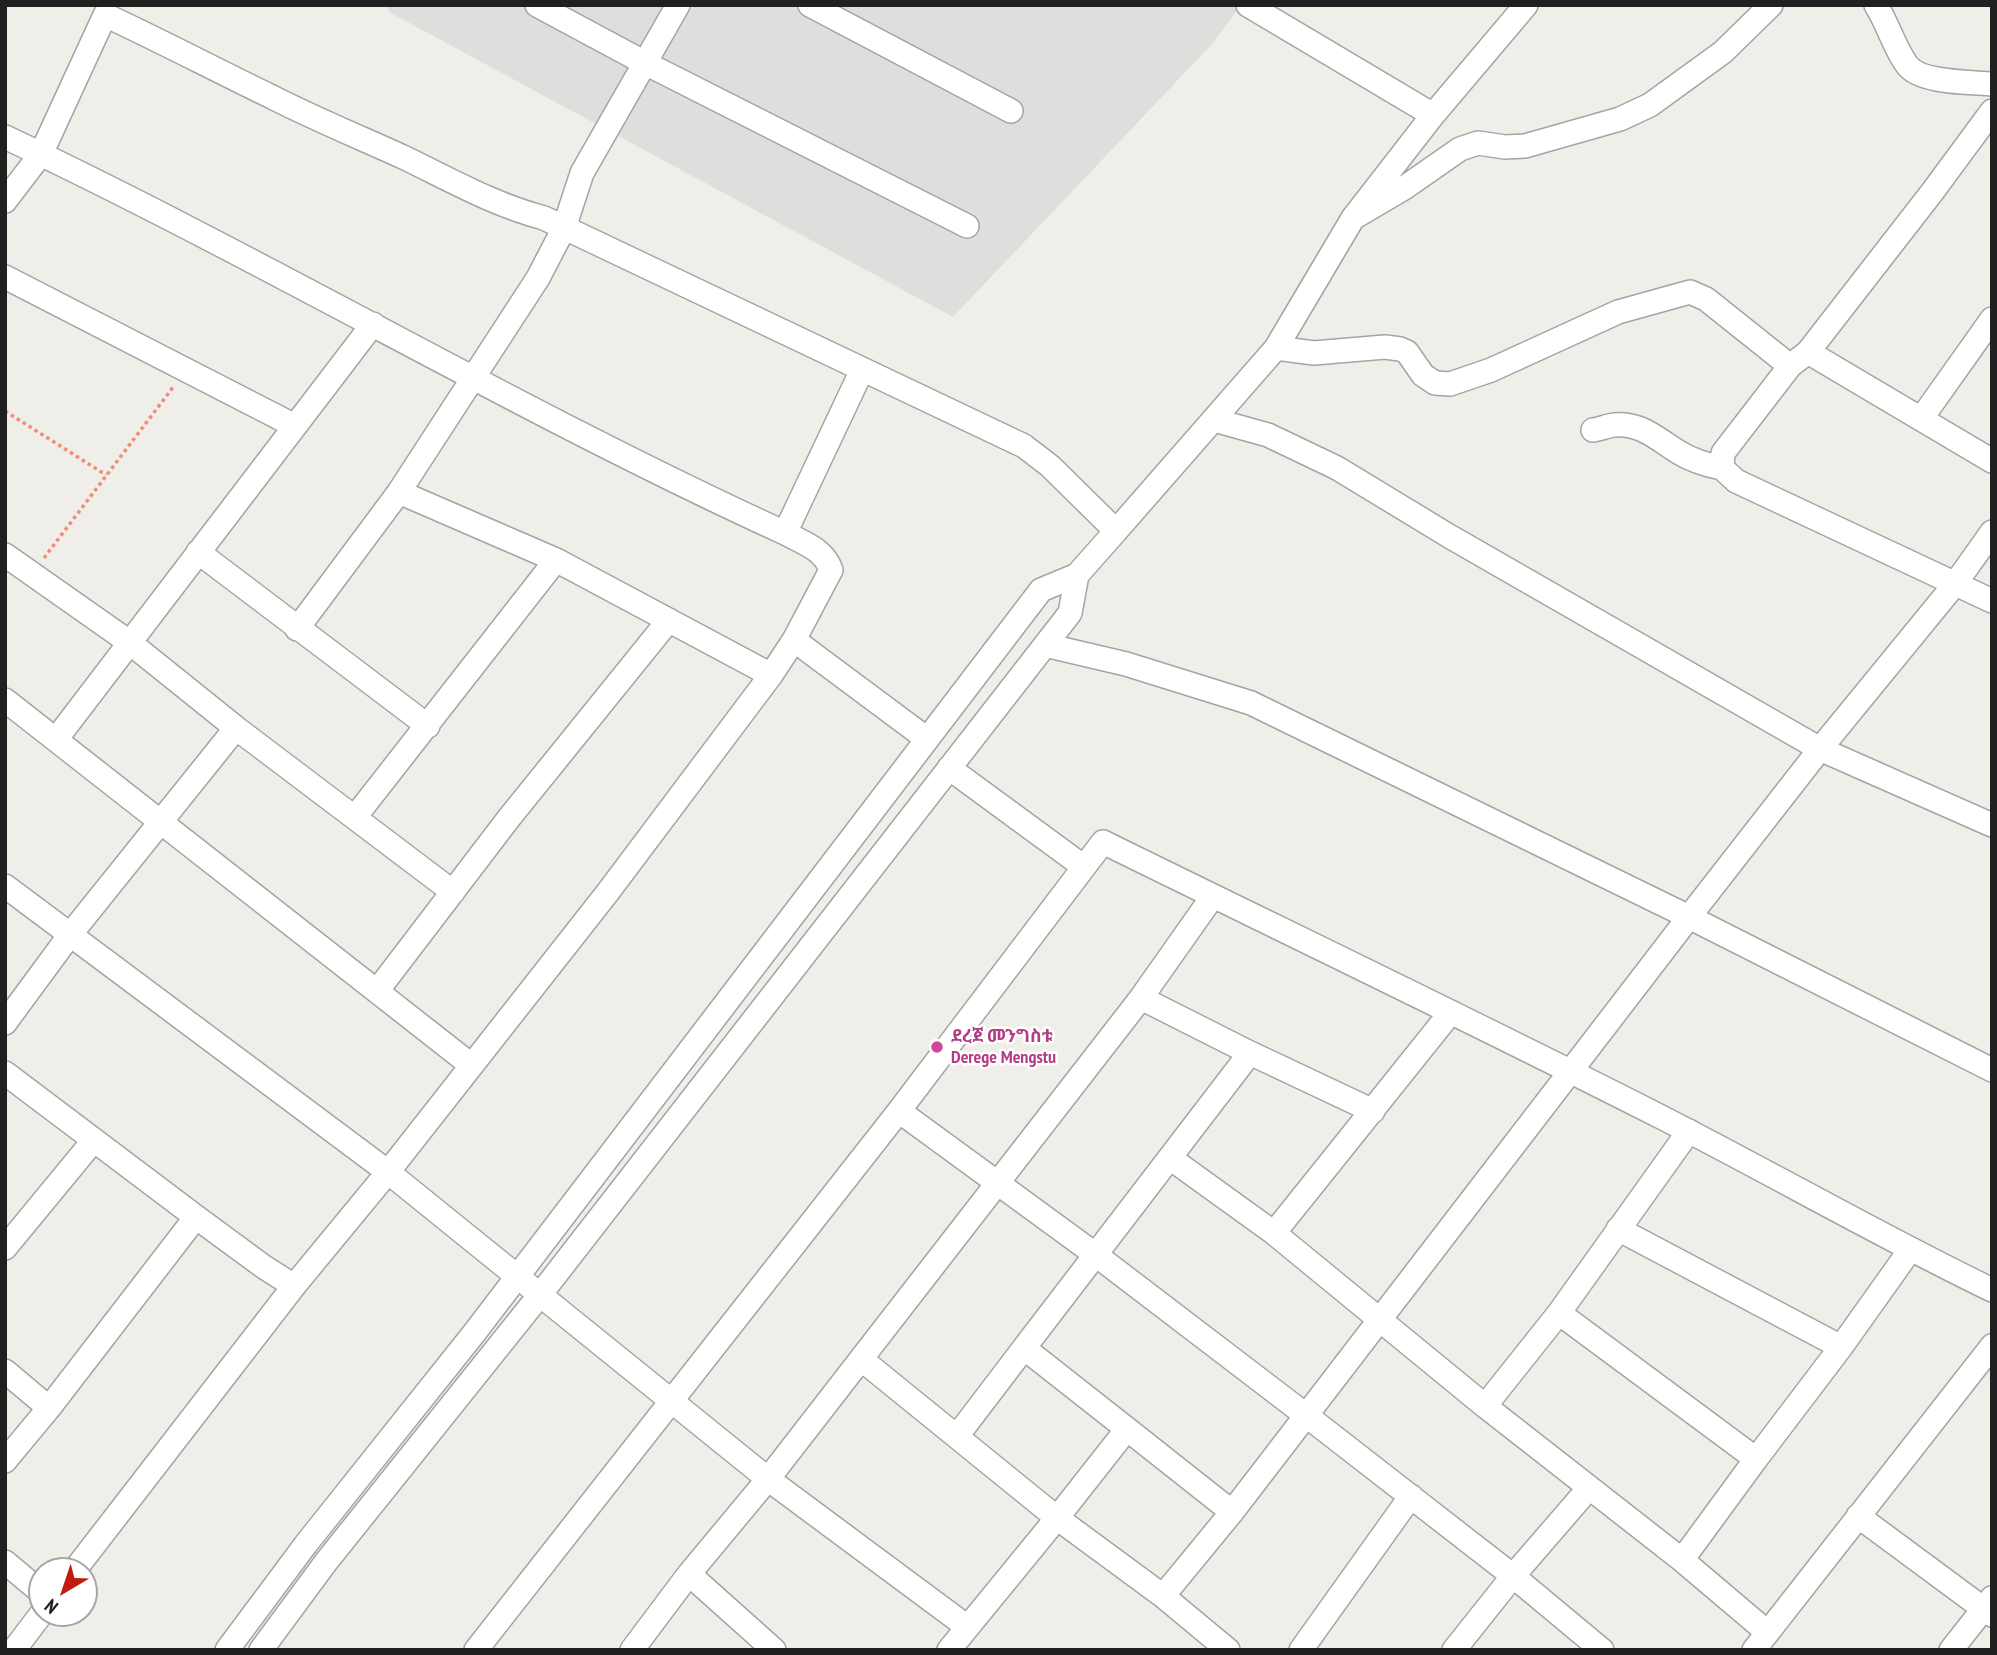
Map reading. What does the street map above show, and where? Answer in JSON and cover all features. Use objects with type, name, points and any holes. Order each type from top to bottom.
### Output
[{"type":"street","points":[[537,5],[645,63],[967,226]]},
{"type":"street","points":[[297,629],[399,492],[538,278],[565,228],[582,173],[678,5]]},
{"type":"street","points":[[810,5],[1011,111]]},
{"type":"street","points":[[227,1650],[306,1544],[516,1278],[1041,590],[1077,575],[1276,348],[1353,218],[1433,115],[1526,5]]},
{"type":"street","points":[[1353,218],[1404,188],[1460,149],[1478,143],[1505,147],[1525,146],[1620,119],[1650,105],[1723,52],[1771,5]]},
{"type":"street","points":[[1876,5],[1906,64],[1915,74],[1928,78],[1992,84]]},
{"type":"street","points":[[1257,8],[1433,115]]},
{"type":"street","points":[[5,201],[41,154],[96,10],[347,133],[490,199],[544,218],[1024,446],[1050,466],[1116,531]]},
{"type":"street","points":[[1722,468],[1723,453],[1933,191],[1992,111]]},
{"type":"street","points":[[5,137],[373,324],[474,379],[725,506],[785,533],[828,559],[831,570],[794,640],[771,676],[608,892],[388,1172],[293,1286],[85,1557]]},
{"type":"street","points":[[5,277],[295,426]]},
{"type":"street","points":[[1276,348],[1314,353],[1385,347],[1400,349],[1407,352],[1423,375],[1435,383],[1450,384],[1491,370],[1618,312],[1690,292],[1706,299],[1799,359],[1921,419],[1992,461]]},
{"type":"street","points":[[1921,419],[1992,319]]},
{"type":"street","points":[[57,738],[373,324]]},
{"type":"street","points":[[785,533],[862,370]]},
{"type":"street","points":[[1213,420],[1268,435],[1337,468],[1449,536],[1821,749],[1992,825]]},
{"type":"street","points":[[1593,430],[1615,425],[1652,433],[1679,453],[1704,464],[1722,468],[1736,481],[1992,601]]},
{"type":"street","points":[[399,492],[556,560],[771,676]]},
{"type":"street","points":[[1163,1596],[1233,1512],[1689,917],[1955,584],[1992,532]]},
{"type":"street","points":[[198,552],[428,726]]},
{"type":"street","points":[[5,555],[129,642],[453,892]]},
{"type":"street","points":[[355,817],[556,560]]},
{"type":"street","points":[[261,1650],[326,1562],[539,1296],[1070,613],[1077,575]]},
{"type":"street","points":[[377,991],[509,818],[670,620]]},
{"type":"street","points":[[794,640],[927,739]]},
{"type":"street","points":[[1045,645],[1126,664],[1251,703],[1689,917],[1992,1070]]},
{"type":"street","points":[[5,700],[57,738],[471,1065]]},
{"type":"street","points":[[5,1023],[69,936],[236,727]]},
{"type":"street","points":[[949,768],[1084,867]]},
{"type":"street","points":[[476,1650],[899,1111],[1103,842],[1572,1072],[1689,1131],[1910,1250],[1992,1290]]},
{"type":"street","points":[[5,886],[388,1172],[768,1479],[966,1626]]},
{"type":"street","points":[[632,1650],[1141,998],[1213,896]]},
{"type":"street","points":[[1141,998],[1373,1111]]},
{"type":"street","points":[[1274,1233],[1451,1012]]},
{"type":"street","points":[[957,1436],[1250,1053]]},
{"type":"street","points":[[5,1073],[196,1217],[293,1286]]},
{"type":"street","points":[[899,1111],[1096,1255],[1307,1416],[1513,1576],[1599,1649]]},
{"type":"street","points":[[1485,1406],[1559,1313],[1689,1131]]},
{"type":"street","points":[[5,1248],[94,1140]]},
{"type":"street","points":[[1170,1158],[1274,1233],[1485,1406],[1682,1560],[1760,1641],[1992,1346]]},
{"type":"street","points":[[5,1461],[196,1217]]},
{"type":"street","points":[[1618,1229],[1842,1347]]},
{"type":"street","points":[[1682,1560],[1842,1347],[1910,1250]]},
{"type":"street","points":[[1559,1313],[1756,1459]]},
{"type":"street","points":[[1024,1348],[1233,1512]]},
{"type":"street","points":[[861,1359],[1057,1518],[1163,1596],[1228,1650]]},
{"type":"street","points":[[5,1371],[49,1408]]},
{"type":"street","points":[[949,1650],[1127,1429]]},
{"type":"street","points":[[1454,1650],[1513,1576],[1590,1488]]},
{"type":"street","points":[[1301,1650],[1411,1496]]},
{"type":"street","points":[[1858,1516],[1989,1607],[1951,1650]]},
{"type":"street","points":[[5,1562],[28,1581]]},
{"type":"street","points":[[689,1574],[774,1650]]},
{"type":"street","points":[[14,1650],[31,1627]]},
{"type":"path","points":[[32,574],[185,371]]},
{"type":"path","points":[[5,411],[106,475]]},
{"type":"shaded area","points":[[387,5],[1241,5],[1212,44],[953,317],[389,12]]},
{"type":"place","name":"ደረጀ መንግስቱ Derege Mengstu","points":[[937,1047]]}]
